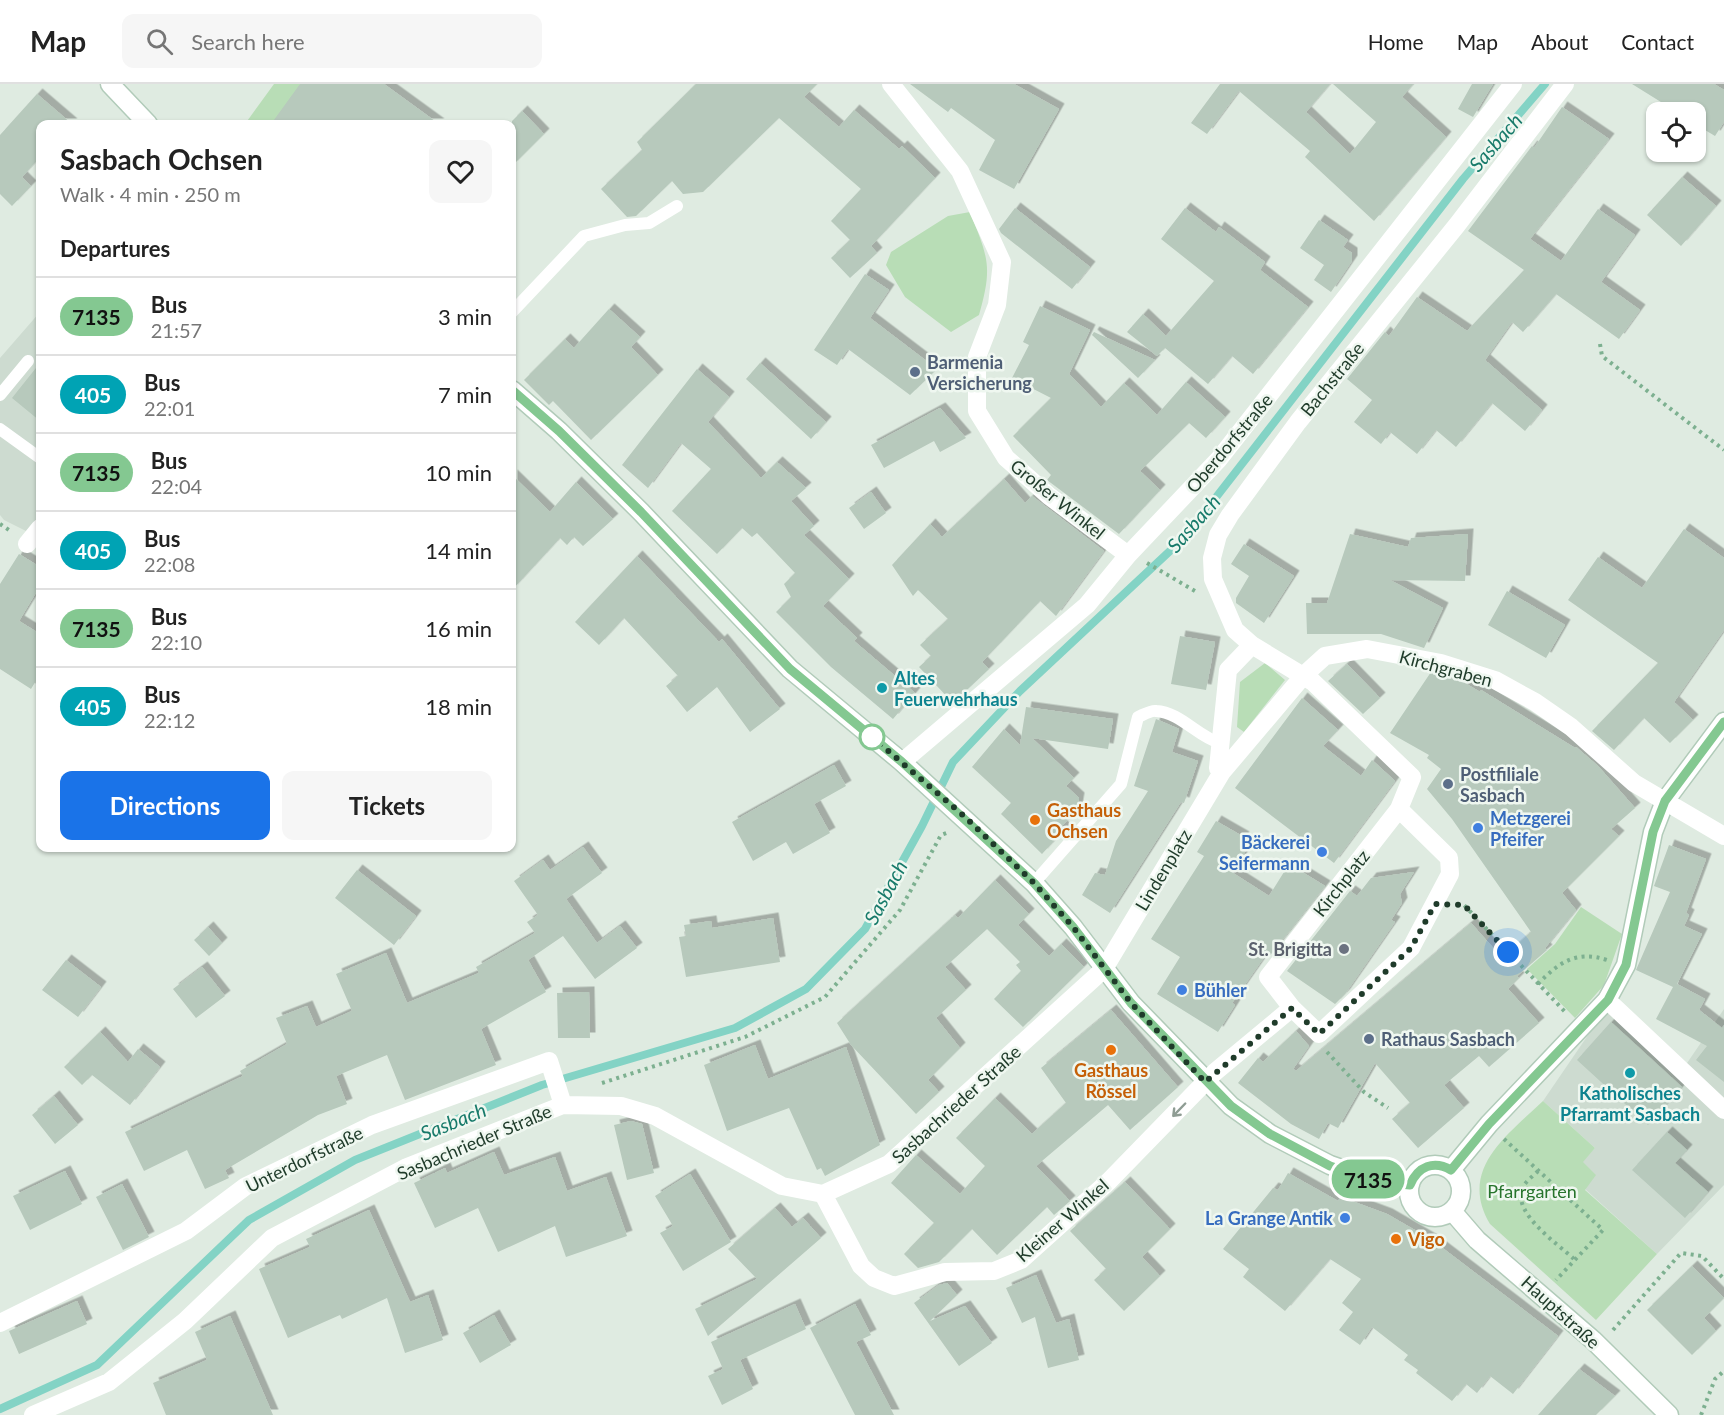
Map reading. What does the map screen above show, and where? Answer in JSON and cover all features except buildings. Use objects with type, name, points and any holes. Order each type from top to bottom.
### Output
[{"type":"street","points":[[110,84],[144,120]]},
{"type":"street","name":"Großer Winkel","points":[[891,84],[960,171],[1002,262],[996,305],[977,357],[977,411],[1006,458],[1049,496],[1136,558]]},
{"type":"street","name":"Oberdorfstraße","points":[[902,762],[1087,605],[1136,558],[1220,459],[1513,84]]},
{"type":"street","name":"Bachstraße","points":[[1304,675],[1252,645],[1235,630],[1213,579],[1212,558],[1218,535],[1298,422],[1457,225],[1565,84]]},
{"type":"street","points":[[516,393],[559,431],[641,512],[790,669],[902,762],[1034,883],[1073,927],[1136,1008],[1205,1082],[1231,1106],[1270,1134],[1330,1166],[1379,1182],[1410,1185]]},
{"type":"street","points":[[27,544],[36,533]]},
{"type":"street","points":[[1222,772],[1218,768],[1228,670],[1252,645]]},
{"type":"street","name":"Kirchgraben","points":[[1304,675],[1325,656],[1367,649],[1441,663],[1495,680],[1535,702],[1571,728],[1634,783],[1724,836]]},
{"type":"street","name":"Lindenplatz","points":[[1104,969],[1222,772],[1304,675]]},
{"type":"street","name":"Kirchplatz","points":[[1304,675],[1412,777],[1399,809],[1268,976],[1292,1008],[1319,1034]]},
{"type":"street","points":[[1451,1170],[1489,1124],[1608,1000],[1626,965],[1653,832],[1665,801],[1724,723]]},
{"type":"street","points":[[1319,1034],[1411,948],[1450,874],[1449,858],[1399,809]]},
{"type":"street","name":"Sasbachrieder Straße","points":[[33,1415],[109,1382],[184,1321],[272,1238],[407,1167],[561,1100],[621,1106],[655,1116],[782,1186],[823,1194],[888,1164],[1104,969]]},
{"type":"street","points":[[1608,1000],[1724,1110]]},
{"type":"street","name":"Kleiner Winkel","points":[[823,1194],[861,1266],[874,1278],[894,1286],[945,1272],[994,1271],[1021,1260],[1109,1181],[1205,1082],[1292,1008]]},
{"type":"street","name":"Unterdorfstraße","points":[[0,1323],[186,1231],[246,1186],[372,1125],[549,1060],[561,1100]]},
{"type":"street","points":[[1426,1166],[1444,1166],[1451,1170],[1461,1184],[1461,1193],[1452,1211],[1439,1216],[1423,1213],[1412,1201],[1410,1185],[1419,1170],[1426,1166]]},
{"type":"street","name":"Hauptstraße","points":[[1452,1211],[1477,1240],[1543,1294],[1667,1414]]},
{"type":"lane","points":[[516,308],[584,236],[625,225],[649,223],[677,206]]},
{"type":"lane","points":[[0,395],[28,361]]},
{"type":"lane","points":[[0,429],[36,455]]},
{"type":"lane","points":[[1034,883],[1120,784],[1138,717],[1155,711],[1178,718],[1205,739],[1220,743]]},
{"type":"path","points":[[1600,344],[1602,356],[1724,450]]},
{"type":"path","points":[[1136,558],[1174,577],[1198,593]]},
{"type":"path","points":[[591,1086],[745,1037],[825,997],[900,910],[944,834]]},
{"type":"path","points":[[1435,904],[1464,905],[1582,1029]]},
{"type":"path","points":[[1538,984],[1556,965],[1573,957],[1592,955],[1626,965]]},
{"type":"path","points":[[1319,1034],[1323,1047],[1357,1084],[1388,1108]]},
{"type":"path","points":[[1489,1124],[1603,1230],[1543,1294]]},
{"type":"path","points":[[1538,1171],[1522,1188],[1521,1203],[1525,1214],[1574,1259]]},
{"type":"path","points":[[1599,1346],[1681,1253],[1702,1256],[1724,1278]]},
{"type":"path","points":[[1701,1415],[1715,1379],[1724,1371]]},
{"type":"shaded area","points":[[36,317],[36,522],[28,532],[4,520],[0,515],[0,358]]},
{"type":"shaded area","points":[[1612,1000],[1685,1066],[1724,1009],[1724,1185],[1657,1254],[1585,1189],[1582,1162],[1595,1148],[1543,1101]]},
{"type":"green space","points":[[274,84],[333,84],[309,120],[248,120]]},
{"type":"green space","points":[[970,212],[984,252],[986,285],[979,315],[951,332],[905,297],[886,265],[891,252],[948,216]]},
{"type":"green space","points":[[1265,663],[1285,680],[1244,732],[1237,727],[1240,682]]},
{"type":"green space","points":[[1581,907],[1622,934],[1604,985],[1575,1018],[1527,969],[1555,944]]},
{"type":"green space","name":"Pfarrgarten","points":[[1543,1101],[1595,1148],[1583,1162],[1596,1175],[1585,1190],[1657,1254],[1596,1320],[1490,1224],[1482,1205],[1480,1187],[1483,1171],[1491,1155],[1515,1127]]},
{"type":"waterway","name":"Sasbach","points":[[0,1409],[97,1365],[249,1220],[355,1160],[542,1085],[735,1028],[806,989],[865,929],[922,826],[953,762],[1020,691],[1186,536],[1463,179],[1545,84]]},
{"type":"bus line","name":"7135","points":[[516,393],[559,431],[641,512],[790,669],[964,816],[1034,883],[1073,927],[1131,1003],[1205,1082],[1231,1106],[1270,1134],[1330,1166],[1379,1182],[1410,1185],[1413,1177],[1426,1166],[1444,1166],[1451,1170],[1489,1124],[1608,1000],[1626,965],[1653,832],[1665,801],[1724,722]]},
{"type":"place","name":"Barmenia Versicherung","points":[[915,372]]},
{"type":"place","name":"Altes Feuerwehrhaus","points":[[882,688]]},
{"type":"place","name":"Postfiliale Sasbach","points":[[1448,784]]},
{"type":"place","name":"Gasthaus Ochsen","points":[[1035,820]]},
{"type":"place","name":"Metzgerei Pfeifer","points":[[1478,828]]},
{"type":"place","name":"Bäckerei Seifermann","points":[[1322,852]]},
{"type":"place","name":"St. Brigitta","points":[[1344,949]]},
{"type":"place","name":"Bühler","points":[[1182,990]]},
{"type":"place","name":"Rathaus Sasbach","points":[[1369,1039]]},
{"type":"place","name":"Gasthaus Rössel","points":[[1111,1050]]},
{"type":"place","name":"Katholisches Pfarramt Sasbach","points":[[1630,1073]]},
{"type":"place","name":"La Grange Antik","points":[[1345,1218]]},
{"type":"place","name":"Vigo","points":[[1396,1239]]},
{"type":"route","points":[[872,737],[964,816],[1034,883],[1073,927],[1131,1003],[1205,1082],[1292,1008],[1319,1034],[1411,948],[1435,904],[1464,905],[1508,952]]}]
